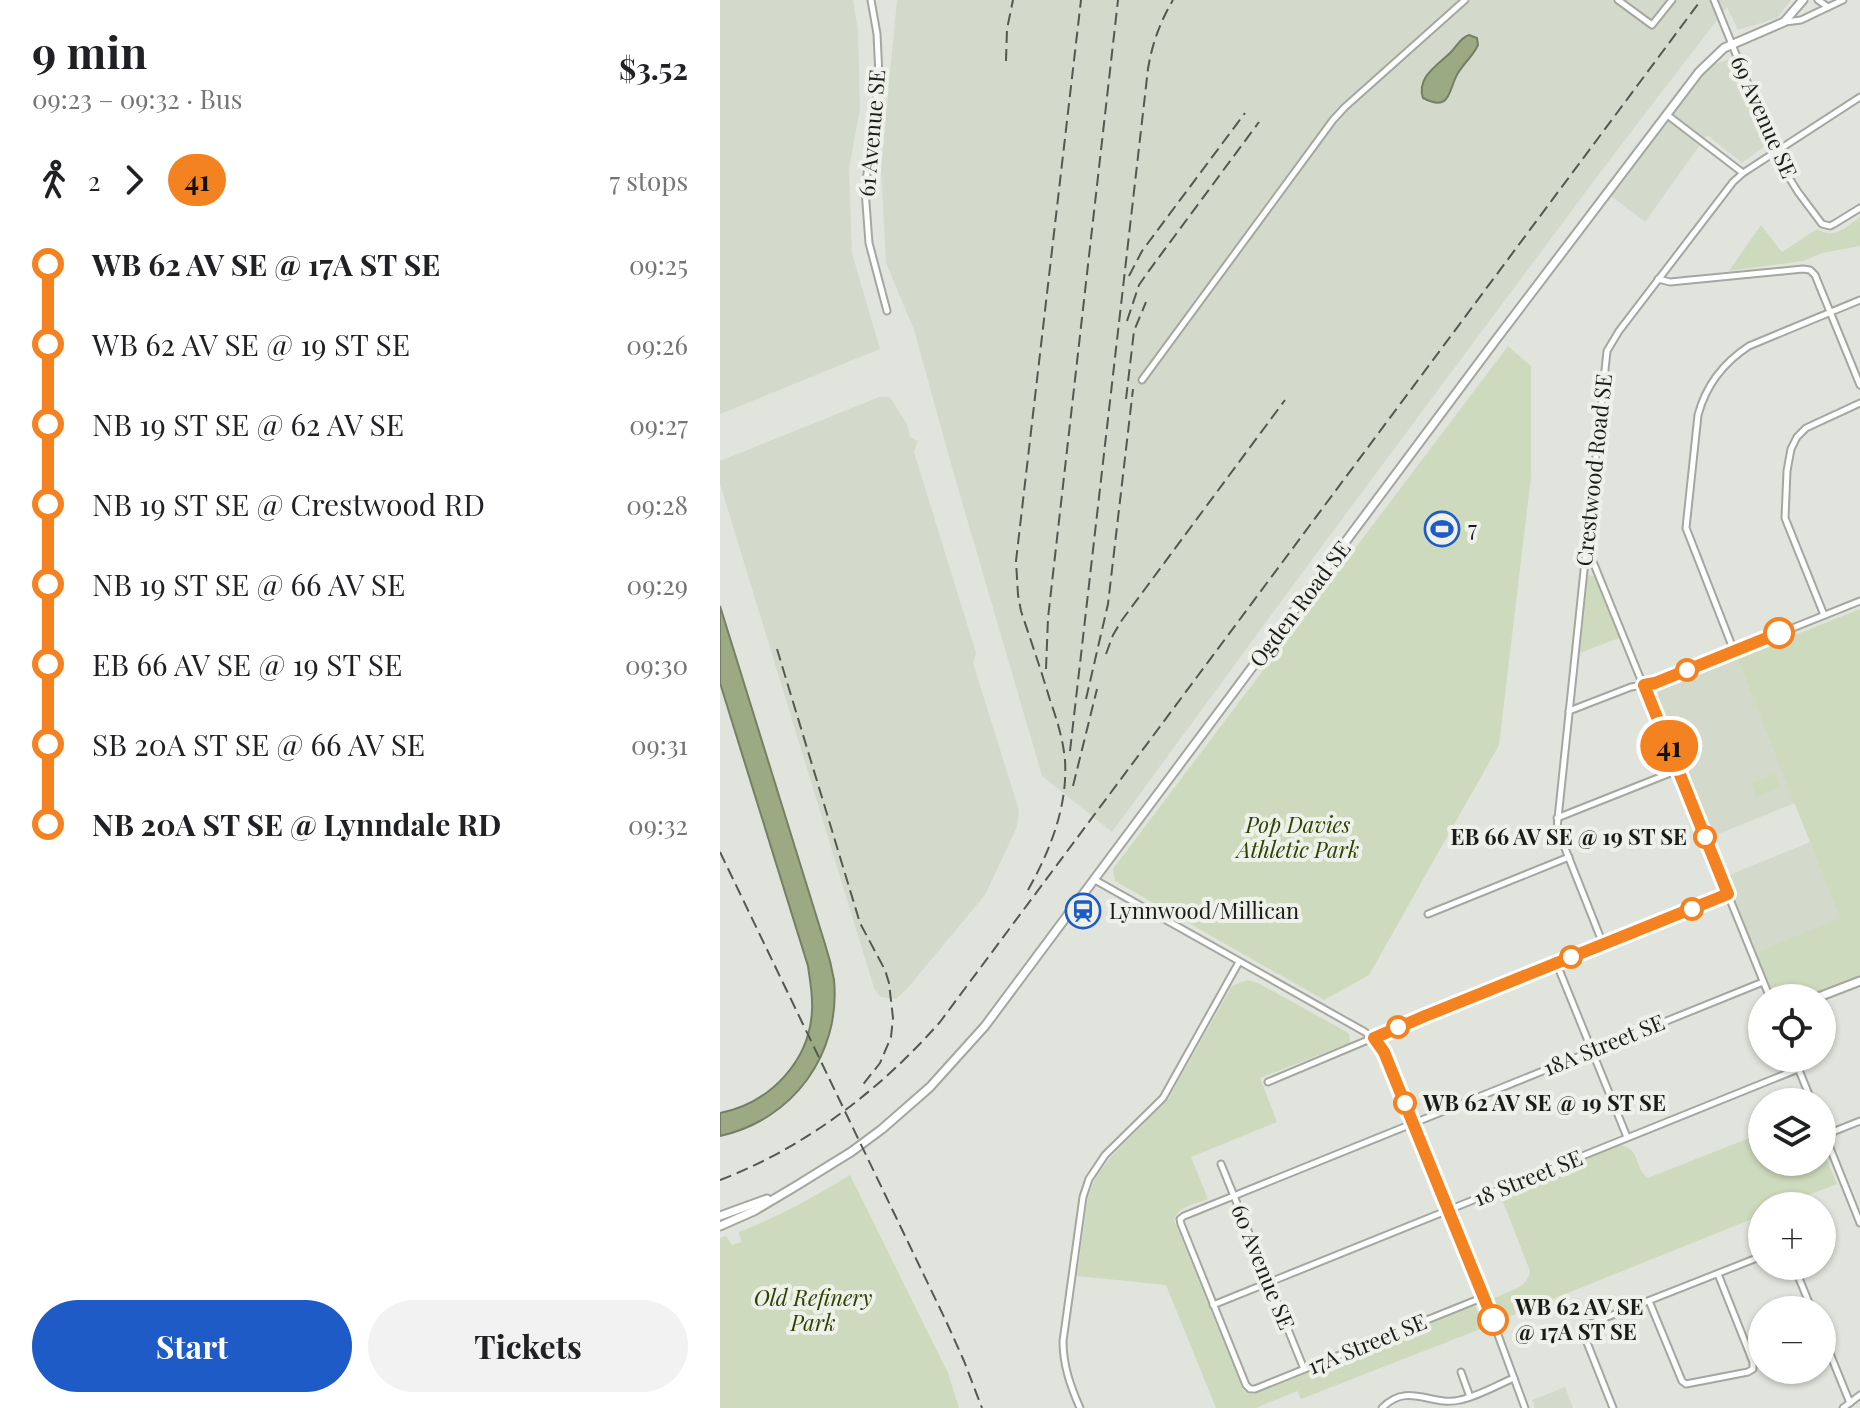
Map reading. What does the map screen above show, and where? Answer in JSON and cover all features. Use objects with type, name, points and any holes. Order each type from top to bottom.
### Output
[{"type":"street","name":"61 Avenue SE","points":[[871,0],[877,34],[879,76],[865,190],[869,243],[887,311]]},
{"type":"street","points":[[1142,380],[1333,120],[1465,0]]},
{"type":"street","points":[[1618,0],[1652,25],[1672,0]]},
{"type":"street","name":"69 Avenue SE","points":[[1714,0],[1776,152],[1798,192],[1819,221],[1827,225],[1860,208]]},
{"type":"street","name":"Ogden Road SE","points":[[720,1226],[754,1211],[851,1152],[930,1087],[985,1026],[1704,66],[1717,53],[1784,22],[1803,0]]},
{"type":"street","points":[[1818,0],[1828,7]]},
{"type":"street","points":[[1784,22],[1801,20],[1843,0]]},
{"type":"street","name":"Crestwood Road SE","points":[[1603,944],[1557,828],[1557,818],[1607,351],[1721,195],[1743,173],[1860,97]]},
{"type":"street","points":[[1666,114],[1743,173]]},
{"type":"street","points":[[1658,279],[1670,282],[1810,270],[1815,275],[1860,385]]},
{"type":"street","points":[[1734,651],[1686,528],[1698,415],[1710,384],[1741,351],[1860,300]]},
{"type":"street","points":[[1824,615],[1785,518],[1789,460],[1797,437],[1806,428],[1860,403]]},
{"type":"street","points":[[1587,545],[1763,982]]},
{"type":"street","points":[[1569,711],[1631,687],[1655,683],[1860,601]]},
{"type":"street","points":[[1557,818],[1678,770]]},
{"type":"street","points":[[1428,914],[1569,857]]},
{"type":"street","points":[[1095,880],[1374,1038],[1384,1052],[1413,1122],[1525,1408]]},
{"type":"street","points":[[1268,1082],[1728,894]]},
{"type":"street","points":[[1080,1408],[1066,1374],[1063,1341],[1083,1197],[1089,1179],[1105,1155],[1163,1098],[1239,962]]},
{"type":"street","points":[[1556,962],[1627,1137]]},
{"type":"street","points":[[1836,990],[1860,981]]},
{"type":"street","name":"18A Street SE","points":[[1213,1305],[1180,1219],[1763,982]]},
{"type":"street","name":"18 Street SE","points":[[1213,1305],[1790,1072]]},
{"type":"street","points":[[1836,1131],[1860,1121]]},
{"type":"street","points":[[1836,1163],[1860,1223]]},
{"type":"street","name":"60 Avenue SE","points":[[1221,1164],[1304,1369]]},
{"type":"street","name":"Ogden Road SE","points":[[720,1216],[780,1194]]},
{"type":"street","points":[[1613,1408],[1586,1340],[1585,1330],[1592,1323],[1748,1262]]},
{"type":"street","points":[[1649,1301],[1682,1381],[1686,1384],[1748,1372],[1753,1369],[1753,1362],[1718,1274]]},
{"type":"street","name":"17A Street SE","points":[[1213,1305],[1246,1385],[1255,1389],[1484,1297]]},
{"type":"street","points":[[1836,1368],[1850,1403]]},
{"type":"street","points":[[1461,1372],[1470,1397]]},
{"type":"street","points":[[1382,1408],[1400,1396],[1448,1402],[1470,1397],[1514,1378]]},
{"type":"street","points":[[1843,1408],[1860,1395]]},
{"type":"shaded area","points":[[720,0],[853,0],[858,30],[860,109],[849,169],[852,253],[880,349],[720,414]]},
{"type":"shaded area","points":[[897,0],[1791,0],[1777,18],[1738,30],[1727,7],[1599,174],[1112,832],[1042,776],[914,330],[886,263],[881,168]]},
{"type":"shaded area","points":[[1469,35],[1477,38],[1478,45],[1458,73],[1448,97],[1439,103],[1423,98],[1425,78]]},
{"type":"shaded area","points":[[1730,59],[1766,145],[1742,163],[1707,135],[1645,222],[1610,195],[1711,65]]},
{"type":"shaded area","points":[[879,397],[890,397],[907,424],[910,437],[918,441],[914,452],[976,653],[973,663],[1019,810],[1017,827],[985,895],[896,999],[880,997],[874,988],[720,484],[720,461]]},
{"type":"shaded area","points":[[720,606],[828,953],[834,980],[834,1007],[820,1058],[807,1080],[770,1115],[746,1128],[720,1136],[720,1113],[755,1100],[784,1077],[795,1062],[810,1029],[812,1004],[808,966],[720,683]]},
{"type":"shaded area","points":[[1737,658],[1795,803],[1713,836],[1657,698],[1658,690]]},
{"type":"shaded area","points":[[1810,842],[1841,919],[1752,954],[1722,878]]},
{"type":"shaded area","points":[[1565,1387],[1573,1408],[1535,1408],[1532,1400]]},
{"type":"green space","points":[[1860,217],[1860,246],[1822,253],[1803,261],[1729,271],[1761,225],[1782,252],[1817,229],[1834,233]]},
{"type":"green space","name":"Pop Davies Athletic Park","points":[[1508,346],[1531,366],[1531,477],[1499,745],[1369,975],[1324,1000],[1115,881],[1113,869]]},
{"type":"green space","points":[[1594,576],[1619,638],[1580,653],[1588,577]]},
{"type":"green space","points":[[1860,609],[1860,981],[1836,990],[1836,984],[1764,984],[1752,954],[1840,918],[1737,658]]},
{"type":"green space","points":[[1775,774],[1780,788],[1756,797],[1751,783]]},
{"type":"green space","points":[[1247,980],[1258,983],[1345,1031],[1349,1034],[1350,1043],[1260,1078],[1277,1122],[1191,1157],[1208,1199],[1183,1209],[1174,1220],[1243,1390],[1253,1394],[1473,1306],[1483,1328],[1301,1399],[1297,1391],[1256,1408],[1216,1408],[1166,1285],[1077,1276],[1088,1198],[1096,1176],[1168,1099],[1232,986]]},
{"type":"green space","points":[[1748,1139],[1748,1176],[1834,1176],[1837,1184],[1816,1192],[1748,1192],[1748,1221],[1503,1319],[1494,1298],[1522,1285],[1530,1271],[1500,1194],[1619,1145],[1631,1150],[1648,1178]]},
{"type":"green space","name":"Old Refinery Park","points":[[850,1175],[948,1373],[959,1408],[720,1408],[720,1238],[726,1236],[732,1245],[741,1242],[739,1232],[796,1206]]},
{"type":"railway","points":[[1006,61],[1007,29],[1013,0]]},
{"type":"railway","points":[[1028,890],[1056,828],[1064,794],[1065,760],[1057,722],[1021,611],[1016,561],[1081,0]]},
{"type":"railway","points":[[1046,669],[1048,618],[1118,0]]},
{"type":"railway","points":[[1070,751],[1148,69],[1157,33],[1173,0]]},
{"type":"railway","points":[[720,1180],[782,1151],[840,1114],[892,1071],[940,1022],[1701,0]]},
{"type":"railway","points":[[1129,276],[1142,251],[1245,113]]},
{"type":"railway","points":[[1127,321],[1139,285],[1259,122]]},
{"type":"railway","points":[[1126,399],[1134,331],[1146,302]]},
{"type":"railway","points":[[1086,699],[1108,604],[1133,389]]},
{"type":"railway","points":[[1106,654],[1122,620],[1285,400]]},
{"type":"railway","points":[[777,649],[860,923],[889,983],[893,1018],[891,1037],[880,1063],[861,1087]]},
{"type":"railway","points":[[1073,786],[1097,689]]},
{"type":"railway","points":[[720,852],[946,1321],[982,1408]]},
{"type":"bus line","name":"41","points":[[1493,1320],[1384,1052],[1374,1038],[1728,894],[1644,685],[1779,633]]},
{"type":"place","name":"7","points":[[1442,529]]},
{"type":"place","name":"EB 66 AV SE @ 19 ST SE","points":[[1705,837]]},
{"type":"place","name":"Lynnwood/Millican","points":[[1083,911]]},
{"type":"place","name":"WB 62 AV SE @ 19 ST SE","points":[[1405,1103]]},
{"type":"place","name":"WB 62 AV SE @ 17A ST SE","points":[[1493,1320]]}]
